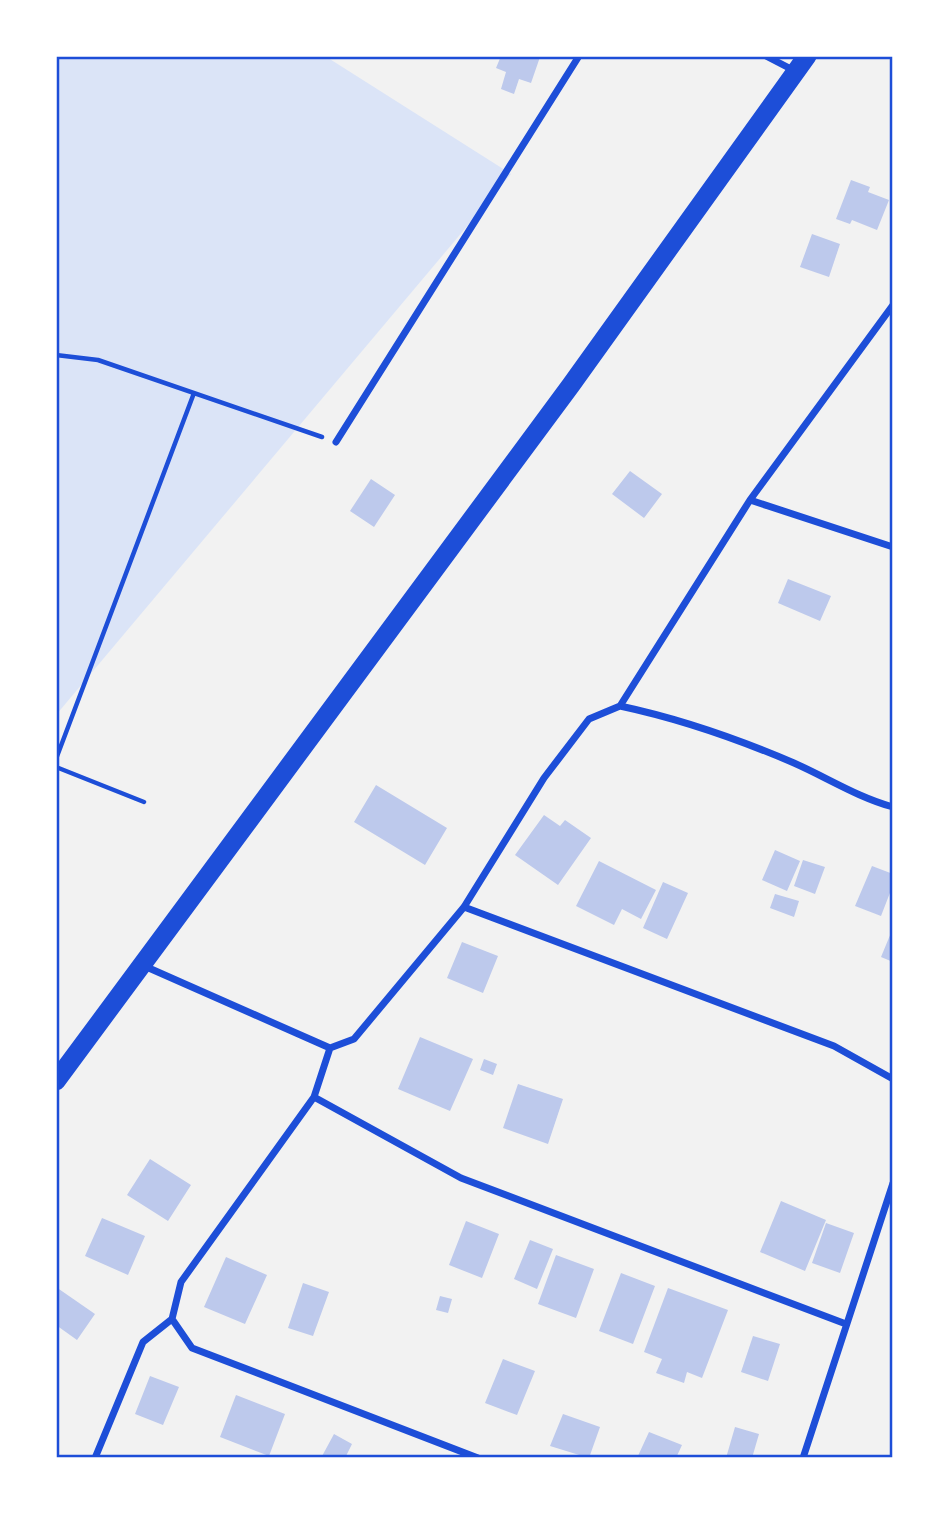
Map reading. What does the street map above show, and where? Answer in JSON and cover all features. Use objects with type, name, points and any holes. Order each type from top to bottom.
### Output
[{"type":"highway","points":[[56,1081],[570,385],[801,63]]},
{"type":"street","points":[[336,442],[579,56]]},
{"type":"street","points":[[766,56],[801,63]]},
{"type":"street","points":[[620,706],[750,500],[893,305]]},
{"type":"street","points":[[750,500],[893,547]]},
{"type":"street","points":[[141,965],[330,1048],[354,1039],[464,907],[544,778],[589,719],[620,706],[679,718],[796,764],[848,792],[893,807]]},
{"type":"street","points":[[464,907],[834,1045],[893,1079]]},
{"type":"street","points":[[95,1458],[142,1342],[172,1319],[181,1282],[314,1097],[330,1048]]},
{"type":"street","points":[[314,1097],[461,1178],[846,1324]]},
{"type":"street","points":[[803,1458],[893,1183]]},
{"type":"street","points":[[172,1319],[192,1348],[478,1458]]},
{"type":"path","points":[[56,355],[98,360],[336,442]]},
{"type":"path","points":[[56,759],[194,393]]},
{"type":"path","points":[[56,767],[144,802]]},
{"type":"shaded area","points":[[56,56],[325,56],[511,174],[56,715]]},
{"type":"building","points":[[501,56],[540,57],[531,83],[519,79],[514,94],[501,89],[506,72],[496,68]]},
{"type":"building","points":[[851,180],[870,187],[868,192],[889,200],[877,230],[852,220],[850,224],[836,219]]},
{"type":"building","points":[[812,234],[840,244],[829,277],[800,267]]},
{"type":"building","points":[[630,471],[662,494],[644,518],[612,494]]},
{"type":"building","points":[[371,479],[395,495],[374,527],[350,511]]},
{"type":"building","points":[[788,579],[831,596],[820,621],[778,603]]},
{"type":"building","points":[[376,785],[447,828],[425,865],[354,822]]},
{"type":"building","points":[[544,815],[560,826],[565,820],[591,838],[558,885],[515,855]]},
{"type":"building","points":[[775,850],[800,861],[787,891],[762,880]]},
{"type":"building","points":[[803,860],[825,867],[815,894],[794,886]]},
{"type":"building","points":[[599,861],[656,890],[641,919],[622,909],[614,925],[576,906]]},
{"type":"building","points":[[872,866],[893,874],[893,885],[881,916],[855,906]]},
{"type":"building","points":[[663,882],[688,893],[667,939],[643,928]]},
{"type":"building","points":[[775,894],[799,901],[794,917],[770,908]]},
{"type":"building","points":[[893,928],[893,962],[881,957]]},
{"type":"building","points":[[462,942],[498,956],[483,993],[447,978]]},
{"type":"building","points":[[420,1037],[473,1059],[450,1111],[398,1089]]},
{"type":"building","points":[[484,1059],[497,1064],[493,1075],[480,1070]]},
{"type":"building","points":[[518,1084],[563,1099],[548,1144],[503,1128]]},
{"type":"building","points":[[150,1159],[191,1185],[168,1221],[127,1195]]},
{"type":"building","points":[[781,1201],[826,1220],[805,1271],[760,1252]]},
{"type":"building","points":[[102,1218],[145,1236],[128,1275],[85,1256]]},
{"type":"building","points":[[466,1221],[499,1234],[482,1278],[449,1265]]},
{"type":"building","points":[[826,1223],[854,1233],[840,1273],[812,1263]]},
{"type":"building","points":[[530,1240],[553,1249],[537,1289],[514,1279]]},
{"type":"building","points":[[556,1255],[594,1269],[576,1318],[538,1304]]},
{"type":"building","points":[[226,1257],[267,1275],[245,1324],[204,1307]]},
{"type":"building","points":[[621,1273],[655,1286],[633,1344],[599,1331]]},
{"type":"building","points":[[303,1283],[329,1292],[313,1336],[288,1328]]},
{"type":"building","points":[[56,1287],[95,1314],[77,1340],[56,1325]]},
{"type":"building","points":[[668,1288],[728,1310],[702,1378],[687,1372],[684,1383],[656,1373],[662,1359],[644,1352]]},
{"type":"building","points":[[440,1296],[452,1299],[448,1313],[436,1310]]},
{"type":"building","points":[[753,1336],[780,1344],[768,1381],[741,1372]]},
{"type":"building","points":[[503,1359],[535,1371],[517,1415],[485,1403]]},
{"type":"building","points":[[150,1376],[179,1387],[163,1425],[135,1414]]},
{"type":"building","points":[[236,1395],[285,1414],[269,1456],[220,1437]]},
{"type":"building","points":[[563,1414],[600,1427],[589,1458],[550,1446]]},
{"type":"building","points":[[735,1427],[759,1434],[752,1458],[726,1458]]},
{"type":"building","points":[[649,1432],[682,1445],[676,1458],[637,1458]]},
{"type":"building","points":[[334,1434],[352,1444],[345,1458],[321,1458]]}]
